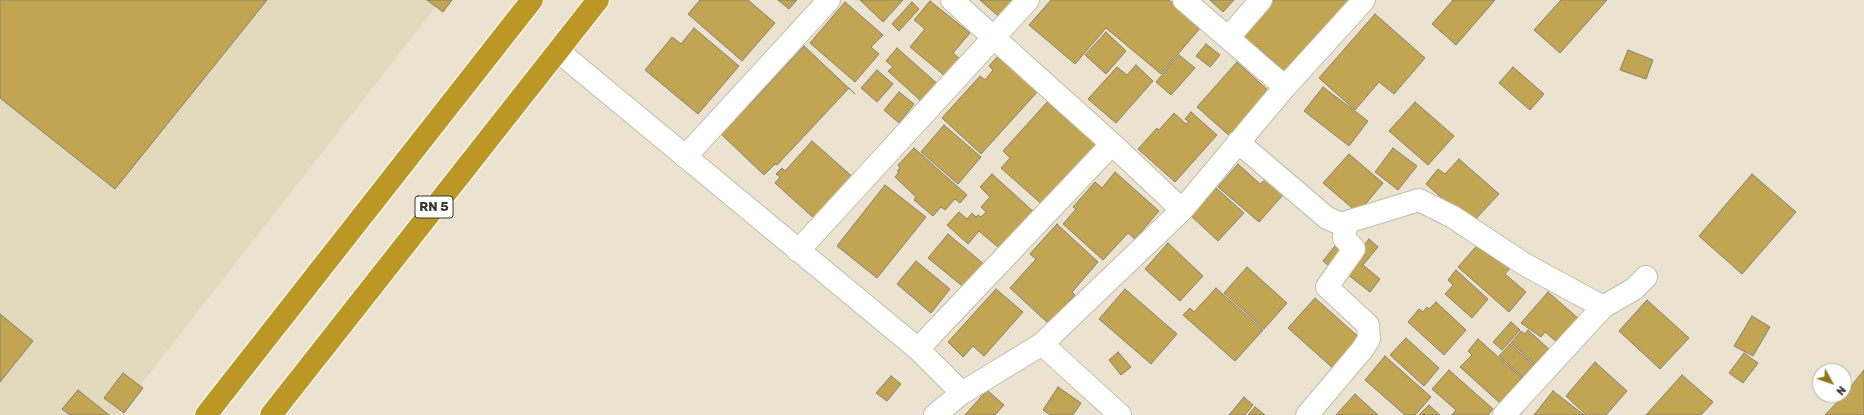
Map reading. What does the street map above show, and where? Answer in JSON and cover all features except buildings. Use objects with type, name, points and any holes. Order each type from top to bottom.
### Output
[{"type":"highway","points":[[206,415],[532,0]]},
{"type":"highway","name":"RN 5","points":[[271,415],[598,0]]},
{"type":"street","points":[[685,157],[829,0]]},
{"type":"street","points":[[952,0],[995,37],[1182,210]]},
{"type":"street","points":[[798,251],[1028,0]]},
{"type":"street","points":[[1184,0],[1285,87]]},
{"type":"street","points":[[1228,38],[1261,0]]},
{"type":"street","points":[[935,415],[962,393],[1042,344],[1182,210],[1285,87],[1364,0]]},
{"type":"street","points":[[558,51],[918,349],[962,393]]},
{"type":"street","points":[[1238,142],[1327,218],[1343,226],[1347,222],[1419,200],[1453,216],[1524,264],[1603,307]]},
{"type":"street","points":[[918,349],[1112,144]]},
{"type":"street","points":[[1307,415],[1362,350],[1369,339],[1368,325],[1328,287],[1354,249],[1344,238],[1347,222]]},
{"type":"street","points":[[1504,415],[1603,307],[1634,290],[1646,277]]},
{"type":"street","points":[[1042,344],[1120,415]]},
{"type":"shaded area","points":[[0,0],[441,0],[117,415],[0,415]]}]
